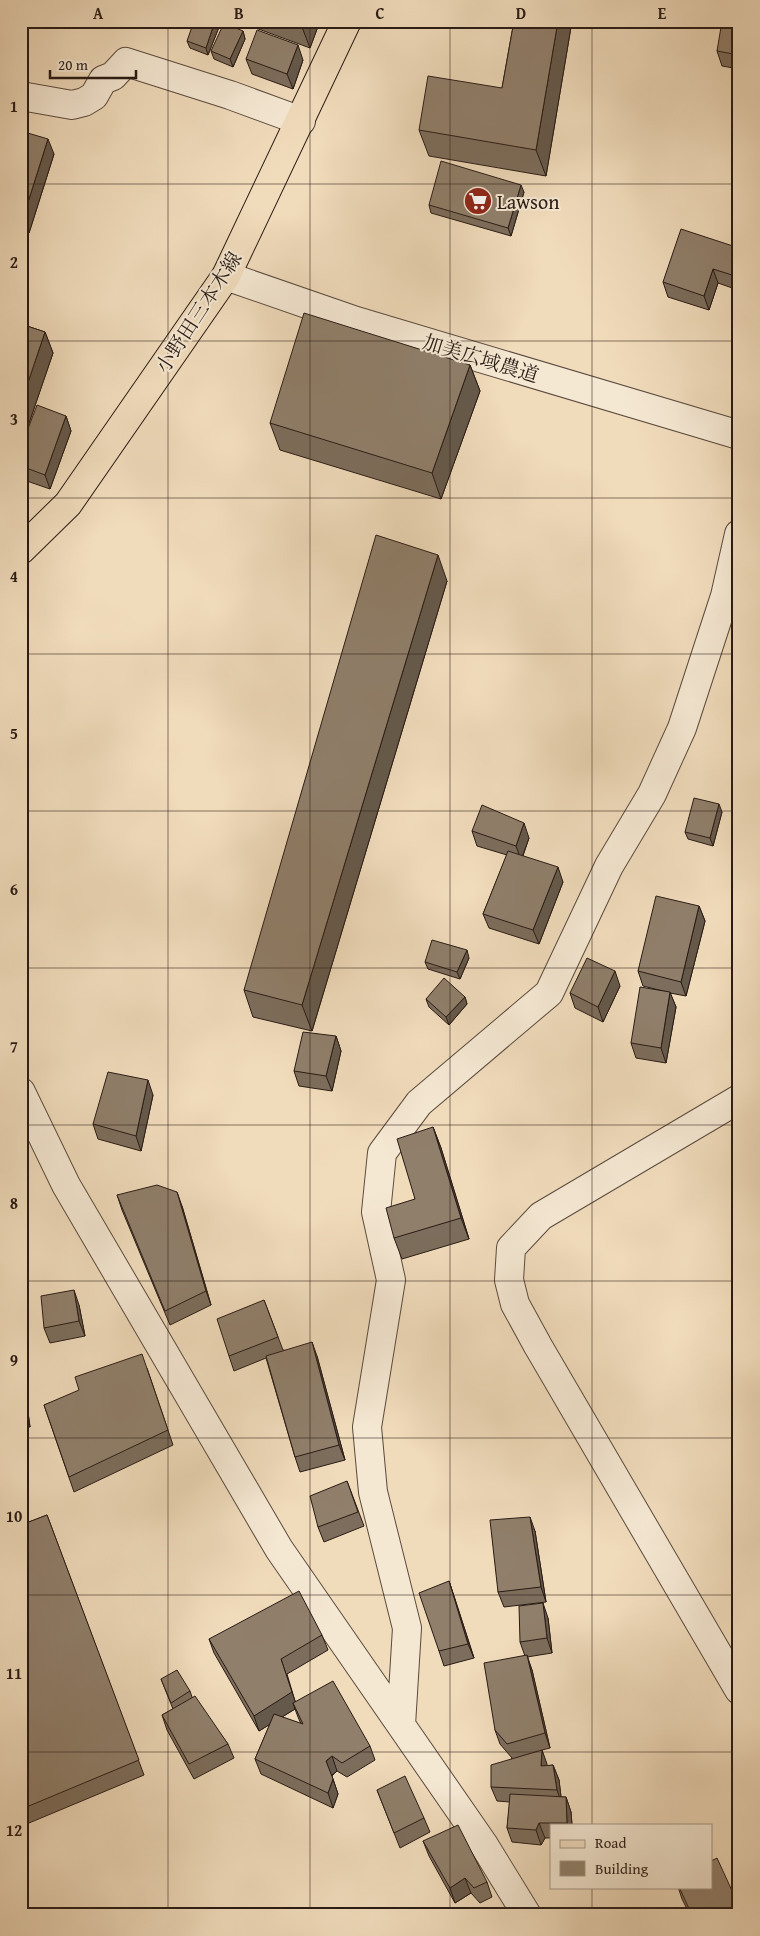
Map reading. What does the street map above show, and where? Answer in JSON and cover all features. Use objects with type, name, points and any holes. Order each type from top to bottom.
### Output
[{"type":"main road","name":"小野田三本木線","points":[[21,550],[68,504],[226,276],[347,21]]},
{"type":"street","points":[[21,96],[72,105],[84,102],[94,96],[103,80],[113,76],[126,62],[301,120]]},
{"type":"street","name":"加美広域農道","points":[[226,276],[356,321],[739,435]]},
{"type":"street","points":[[401,1725],[407,1628],[373,1492],[366,1428],[391,1280],[376,1212],[382,1153],[419,1103],[549,993],[609,866],[652,794],[682,728],[725,596],[739,534]]},
{"type":"street","points":[[21,1092],[66,1185],[280,1549],[484,1845],[527,1915]]},
{"type":"street","points":[[739,1099],[541,1216],[512,1248],[509,1280],[515,1304],[538,1346],[739,1690]]},
{"type":"building","points":[[194,21],[215,21],[206,48],[187,41]]},
{"type":"building","points":[[287,21],[304,21],[302,27]]},
{"type":"building","points":[[514,21],[558,21],[536,150],[419,130],[428,76],[502,88]]},
{"type":"building","points":[[722,21],[739,21],[739,55],[717,51]]},
{"type":"building","points":[[224,23],[243,31],[230,59],[211,51]]},
{"type":"building","points":[[257,30],[298,45],[287,74],[246,59]]},
{"type":"building","points":[[21,131],[48,139],[23,218],[21,217]]},
{"type":"building","points":[[441,161],[521,185],[508,228],[429,205]]},
{"type":"building","points":[[681,229],[739,248],[739,256],[732,275],[713,269],[704,296],[663,282]]},
{"type":"building","points":[[304,313],[470,365],[432,473],[270,423]]},
{"type":"building","points":[[21,324],[45,332],[21,403]]},
{"type":"building","points":[[37,405],[66,416],[45,475],[21,466],[21,447]]},
{"type":"building","points":[[376,535],[438,555],[302,1005],[244,990]]},
{"type":"building","points":[[694,798],[719,804],[710,838],[685,832]]},
{"type":"building","points":[[482,805],[524,823],[516,846],[472,831]]},
{"type":"building","points":[[508,851],[558,867],[533,930],[483,914]]},
{"type":"building","points":[[656,896],[699,906],[681,982],[638,971]]},
{"type":"building","points":[[432,940],[467,950],[457,972],[425,962]]},
{"type":"building","points":[[587,958],[615,971],[598,1007],[570,993]]},
{"type":"building","points":[[444,978],[465,997],[446,1017],[426,999]]},
{"type":"building","points":[[640,987],[670,992],[661,1048],[631,1043]]},
{"type":"building","points":[[303,1032],[336,1036],[326,1076],[294,1071]]},
{"type":"building","points":[[108,1072],[148,1080],[136,1136],[93,1124]]},
{"type":"building","points":[[433,1127],[461,1218],[394,1238],[386,1208],[415,1199],[397,1139]]},
{"type":"building","points":[[157,1185],[177,1192],[206,1291],[165,1311],[117,1195]]},
{"type":"building","points":[[74,1290],[79,1321],[44,1328],[41,1296]]},
{"type":"building","points":[[264,1300],[278,1337],[229,1356],[217,1319]]},
{"type":"building","points":[[312,1342],[339,1445],[295,1457],[266,1356]]},
{"type":"building","points":[[142,1354],[168,1430],[69,1477],[44,1405],[79,1390],[75,1377]]},
{"type":"building","points":[[21,1387],[25,1412],[21,1413]]},
{"type":"building","points":[[347,1481],[358,1512],[318,1527],[310,1496]]},
{"type":"building","points":[[47,1515],[139,1760],[24,1808],[21,1801],[21,1525]]},
{"type":"building","points":[[530,1517],[541,1587],[498,1592],[490,1520]]},
{"type":"building","points":[[449,1581],[468,1644],[439,1651],[419,1593]]},
{"type":"building","points":[[299,1591],[322,1635],[281,1659],[292,1692],[254,1716],[209,1639]]},
{"type":"building","points":[[543,1603],[547,1638],[520,1642],[519,1606]]},
{"type":"building","points":[[527,1655],[545,1733],[507,1744],[495,1730],[484,1663]]},
{"type":"building","points":[[177,1670],[190,1691],[171,1703],[161,1679]]},
{"type":"building","points":[[333,1681],[370,1746],[342,1763],[332,1756],[326,1761],[333,1779],[328,1793],[255,1759],[274,1714],[303,1724],[293,1703]]},
{"type":"building","points":[[195,1696],[228,1744],[189,1764],[162,1715]]},
{"type":"building","points":[[542,1750],[541,1766],[553,1765],[557,1790],[491,1787],[491,1765]]},
{"type":"building","points":[[405,1776],[424,1818],[394,1833],[377,1790]]},
{"type":"building","points":[[510,1794],[566,1797],[567,1823],[539,1823],[536,1830],[507,1828]]},
{"type":"building","points":[[458,1825],[487,1882],[474,1888],[465,1878],[450,1888],[423,1841]]},
{"type":"building","points":[[717,1858],[739,1906],[739,1915],[692,1915],[679,1888],[712,1888],[712,1860]]},
{"type":"place","name":"Lawson","points":[[478,201]]}]
